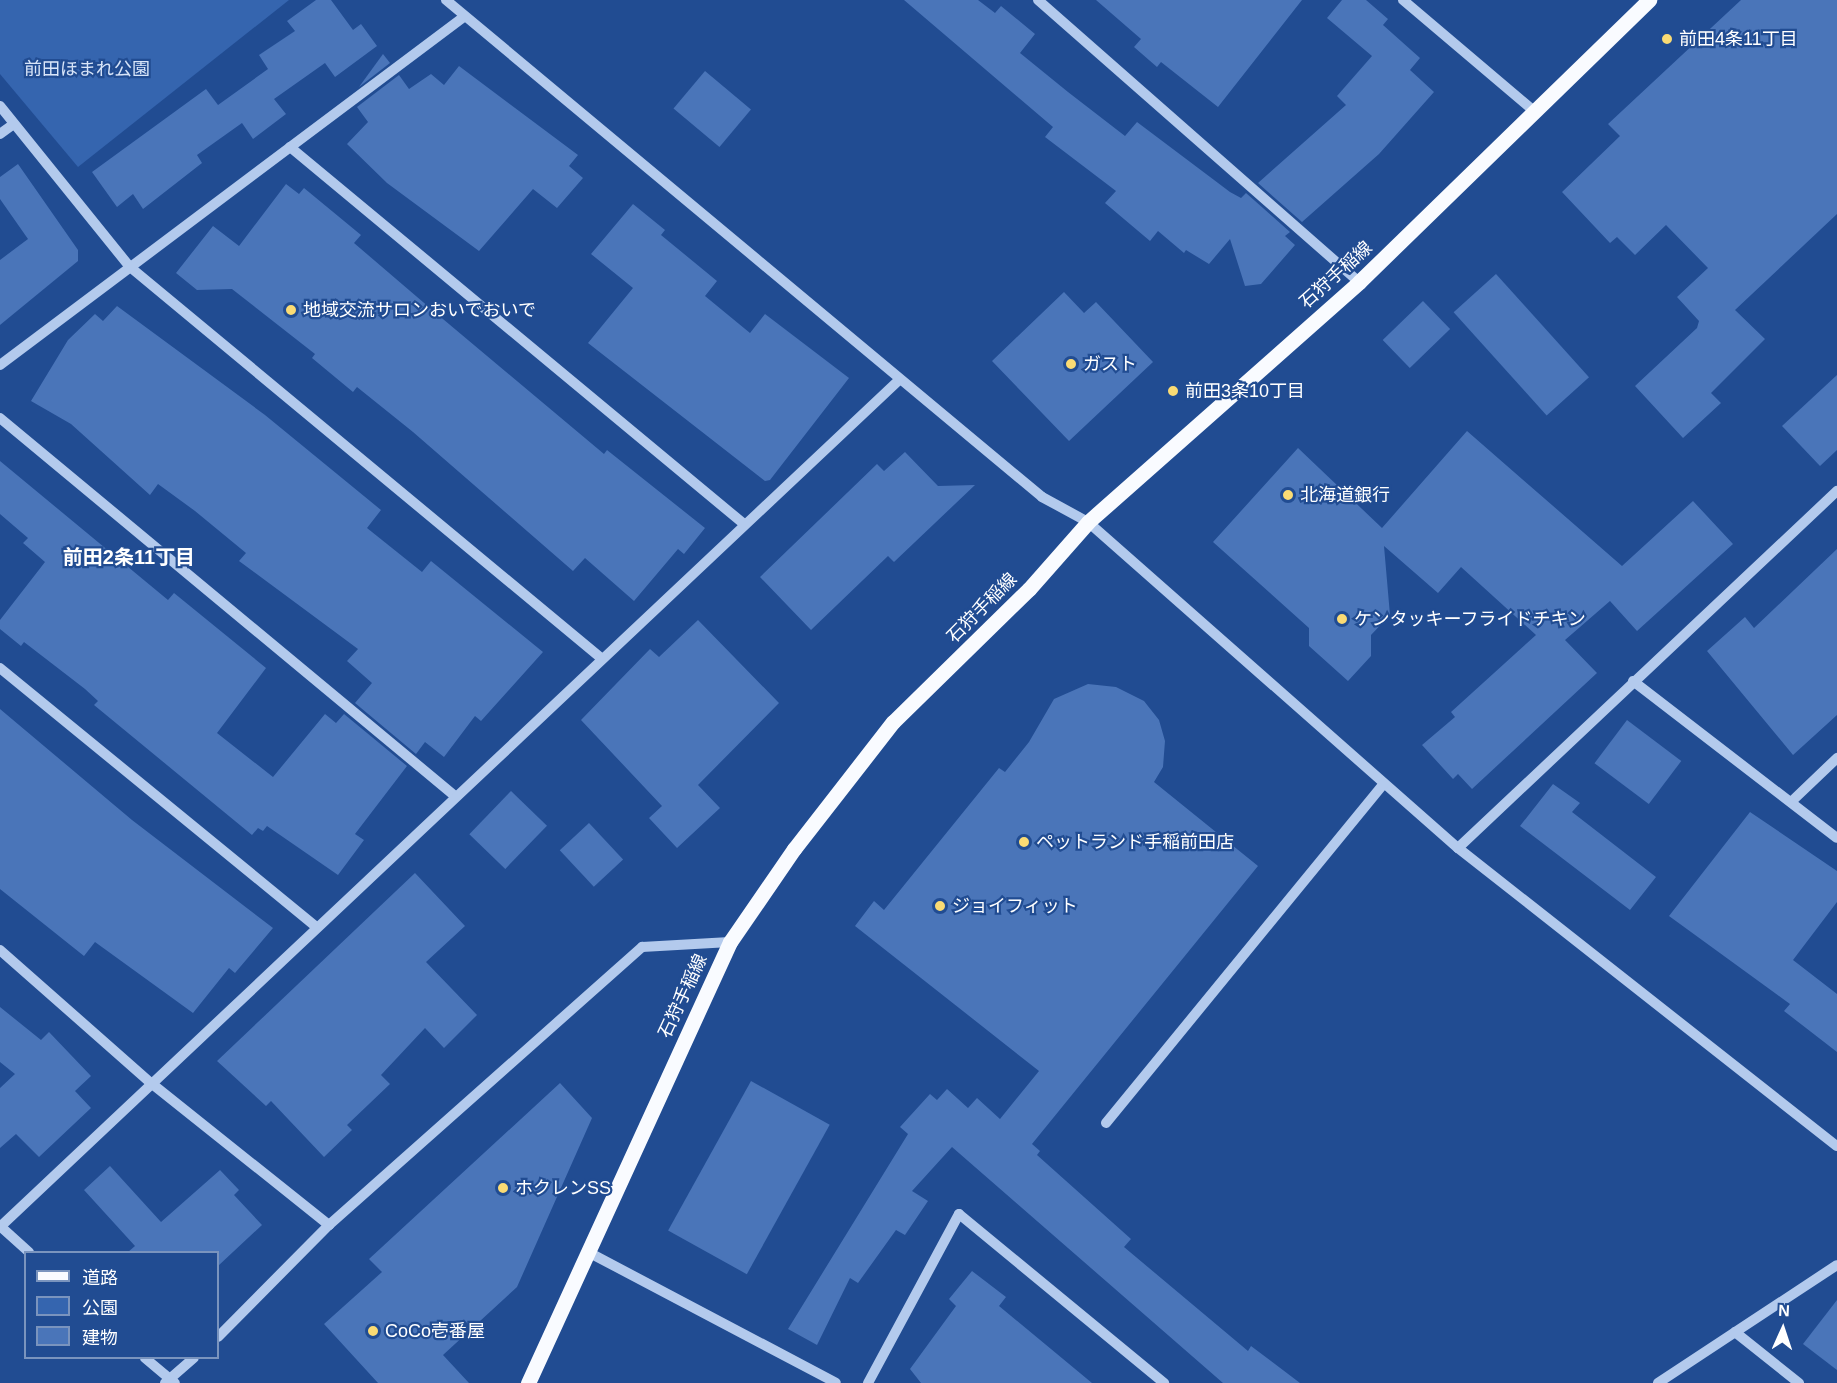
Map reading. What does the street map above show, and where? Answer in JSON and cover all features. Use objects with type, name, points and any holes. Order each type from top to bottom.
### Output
[{"type":"main road","name":"石狩手稲線","points":[[528,1383],[730,942],[794,849],[893,722],[1029,589],[1088,522],[1359,282],[1649,0]]},
{"type":"street","points":[[446,0],[1042,497],[1088,522],[1458,848],[1837,1146]]},
{"type":"street","points":[[1038,0],[1359,282]]},
{"type":"street","points":[[1403,0],[1535,112]]},
{"type":"street","points":[[0,365],[465,16]]},
{"type":"street","points":[[0,106],[130,267],[601,658]]},
{"type":"street","points":[[0,134],[14,124]]},
{"type":"street","points":[[290,147],[744,524]]},
{"type":"street","points":[[28,1251],[0,1226],[899,380]]},
{"type":"street","points":[[0,418],[455,796]]},
{"type":"street","points":[[1458,848],[1837,491]]},
{"type":"street","points":[[0,668],[317,927]]},
{"type":"street","points":[[1633,681],[1837,838]]},
{"type":"street","points":[[1791,802],[1837,758]]},
{"type":"street","points":[[1106,1123],[1383,784]]},
{"type":"street","points":[[219,1336],[329,1225],[642,947],[730,942]]},
{"type":"street","points":[[0,950],[151,1083],[329,1225]]},
{"type":"street","points":[[868,1383],[959,1214],[1164,1383]]},
{"type":"street","points":[[588,1252],[836,1383]]},
{"type":"street","points":[[1658,1383],[1837,1265]]},
{"type":"street","points":[[1735,1332],[1798,1383]]},
{"type":"street","points":[[146,1359],[170,1382],[193,1359]]},
{"type":"green space","name":"前田ほまれ公園","points":[[0,0],[289,0],[78,167],[0,74]]},
{"type":"building","points":[[316,0],[331,0],[353,30],[361,24],[377,46],[335,77],[325,63],[274,99],[286,114],[253,139],[242,123],[197,155],[202,163],[143,209],[133,194],[117,207],[92,172],[206,89],[218,105],[268,69],[259,55],[295,31],[287,21]]},
{"type":"building","points":[[904,0],[978,0],[995,13],[1001,6],[1035,34],[1020,53],[1125,136],[1137,122],[1230,192],[1241,198],[1246,193],[1290,232],[1285,236],[1295,245],[1261,284],[1245,286],[1230,239],[1209,264],[1186,250],[1184,253],[1158,231],[1150,241],[1105,203],[1116,191],[1045,137],[1053,127]]},
{"type":"building","points":[[1096,0],[1302,0],[1218,107],[1161,62],[1157,67],[1134,47],[1141,39]]},
{"type":"building","points":[[1342,0],[1366,0],[1388,19],[1383,25],[1420,58],[1410,70],[1434,92],[1379,154],[1302,222],[1258,183],[1346,105],[1337,96],[1372,56],[1327,18]]},
{"type":"building","points":[[1741,0],[1837,0],[1837,214],[1735,310],[1765,339],[1711,393],[1721,403],[1683,438],[1635,386],[1697,328],[1699,321],[1677,297],[1708,268],[1666,225],[1635,255],[1617,237],[1610,243],[1562,192],[1620,136],[1608,124]]},
{"type":"building","points":[[383,54],[390,63],[359,87]]},
{"type":"building","points":[[459,66],[578,155],[569,166],[583,178],[557,208],[533,189],[479,251],[387,183],[347,144],[368,122],[357,107],[399,75],[409,89],[431,74],[444,85]]},
{"type":"building","points":[[705,71],[751,110],[719,147],[674,109]]},
{"type":"building","points":[[18,164],[78,250],[78,261],[0,325],[0,260],[28,239],[0,199],[0,177]]},
{"type":"building","points":[[286,184],[299,194],[304,188],[361,235],[354,243],[437,314],[604,454],[607,450],[705,528],[684,554],[678,549],[634,601],[585,558],[573,571],[413,432],[357,387],[353,392],[312,358],[315,354],[232,289],[197,290],[176,273],[213,226],[239,246]]},
{"type":"building","points":[[633,204],[665,230],[661,235],[717,281],[705,296],[750,333],[765,314],[849,378],[770,480],[765,481],[588,343],[633,288],[591,254]]},
{"type":"building","points":[[1496,274],[1589,377],[1547,415],[1454,312]]},
{"type":"building","points":[[1064,292],[1084,313],[1096,302],[1153,362],[1069,441],[992,361]]},
{"type":"building","points":[[1423,301],[1450,329],[1410,368],[1383,340]]},
{"type":"building","points":[[117,306],[265,415],[381,510],[367,528],[422,572],[431,561],[543,652],[481,721],[475,716],[444,757],[425,742],[416,754],[355,703],[372,683],[347,661],[358,649],[239,561],[246,553],[195,511],[158,484],[150,495],[71,424],[31,401],[68,340],[95,314],[103,321]]},
{"type":"building","points":[[1837,375],[1837,450],[1820,466],[1782,426]]},
{"type":"building","points":[[1467,431],[1622,566],[1693,501],[1733,544],[1637,631],[1610,601],[1565,640],[1597,673],[1472,789],[1458,774],[1453,779],[1422,745],[1455,717],[1451,712],[1536,635],[1461,567],[1438,593],[1384,546],[1390,615],[1371,635],[1371,656],[1348,681],[1309,646],[1309,628],[1213,542],[1298,448],[1382,528]]},
{"type":"building","points":[[905,452],[938,486],[975,485],[894,562],[888,556],[811,630],[760,577],[877,464],[884,471]]},
{"type":"building","points":[[0,461],[168,600],[174,593],[266,668],[217,733],[273,777],[325,714],[336,723],[344,714],[407,766],[355,834],[364,840],[338,875],[267,826],[263,831],[258,828],[252,835],[94,705],[98,701],[85,689],[24,642],[21,646],[0,629],[0,620],[45,562],[23,543],[28,538],[0,514]]},
{"type":"building","points":[[1837,549],[1837,715],[1793,755],[1707,651],[1745,617],[1754,628]]},
{"type":"building","points":[[698,620],[779,703],[698,785],[720,808],[677,848],[649,818],[662,806],[581,720],[650,649],[659,657]]},
{"type":"building","points":[[1088,684],[1116,687],[1144,701],[1159,720],[1165,741],[1163,767],[1154,782],[1258,866],[1032,1144],[1040,1151],[1037,1155],[1131,1239],[1124,1247],[1248,1351],[1251,1346],[1300,1383],[1223,1383],[952,1147],[912,1191],[928,1201],[905,1235],[896,1230],[858,1283],[850,1278],[817,1345],[788,1329],[908,1134],[900,1127],[930,1094],[937,1100],[947,1089],[968,1108],[977,1098],[1000,1119],[1039,1071],[855,926],[874,901],[884,910],[999,768],[1005,772],[1029,742],[1054,699]]},
{"type":"building","points":[[0,709],[132,820],[273,928],[235,973],[229,968],[193,1013],[95,942],[84,956],[0,889]]},
{"type":"building","points":[[1627,720],[1681,761],[1649,804],[1595,763]]},
{"type":"building","points":[[1553,784],[1580,803],[1572,812],[1656,877],[1630,910],[1520,826]]},
{"type":"building","points":[[511,791],[547,826],[505,869],[469,834]]},
{"type":"building","points":[[1750,812],[1837,871],[1837,902],[1793,960],[1837,994],[1837,1052],[1784,1011],[1790,1004],[1669,916]]},
{"type":"building","points":[[589,823],[623,860],[594,887],[560,850]]},
{"type":"building","points":[[415,873],[465,926],[426,962],[477,1015],[444,1048],[425,1028],[381,1075],[390,1084],[347,1125],[352,1130],[324,1157],[271,1101],[266,1106],[217,1061]]},
{"type":"building","points":[[0,1007],[41,1040],[49,1032],[91,1076],[75,1091],[91,1108],[39,1157],[16,1134],[0,1148],[0,1088],[15,1074],[0,1062]]},
{"type":"building","points":[[751,1081],[830,1125],[747,1274],[668,1231]]},
{"type":"building","name":"ホクレンSS","points":[[560,1083],[592,1118],[517,1287],[443,1355],[469,1383],[378,1383],[324,1324],[382,1272],[369,1259]]},
{"type":"building","points":[[110,1166],[161,1222],[220,1170],[239,1190],[234,1195],[262,1225],[219,1265],[219,1251],[129,1251],[135,1246],[84,1190]]},
{"type":"building","points":[[972,1271],[1006,1297],[999,1306],[1092,1383],[921,1383],[910,1369],[956,1306],[949,1299]]},
{"type":"building","points":[[1837,1300],[1837,1370],[1803,1344]]},
{"type":"place","name":"前田4条11丁目","points":[[1667,39]]},
{"type":"place","name":"地域交流サロンおいでおいで","points":[[291,310]]},
{"type":"place","name":"ガスト","points":[[1071,364]]},
{"type":"place","name":"前田3条10丁目","points":[[1173,391]]},
{"type":"place","name":"北海道銀行","points":[[1288,495]]},
{"type":"place","name":"ケンタッキーフライドチキン","points":[[1342,619]]},
{"type":"place","name":"ペットランド手稲前田店","points":[[1024,842]]},
{"type":"place","name":"ジョイフィット","points":[[940,906]]},
{"type":"place","name":"ホクレンSS","points":[[503,1188]]},
{"type":"place","name":"CoCo壱番屋","points":[[373,1331]]},
{"type":"district","name":"前田2条11丁目","points":[[129,557]]}]
